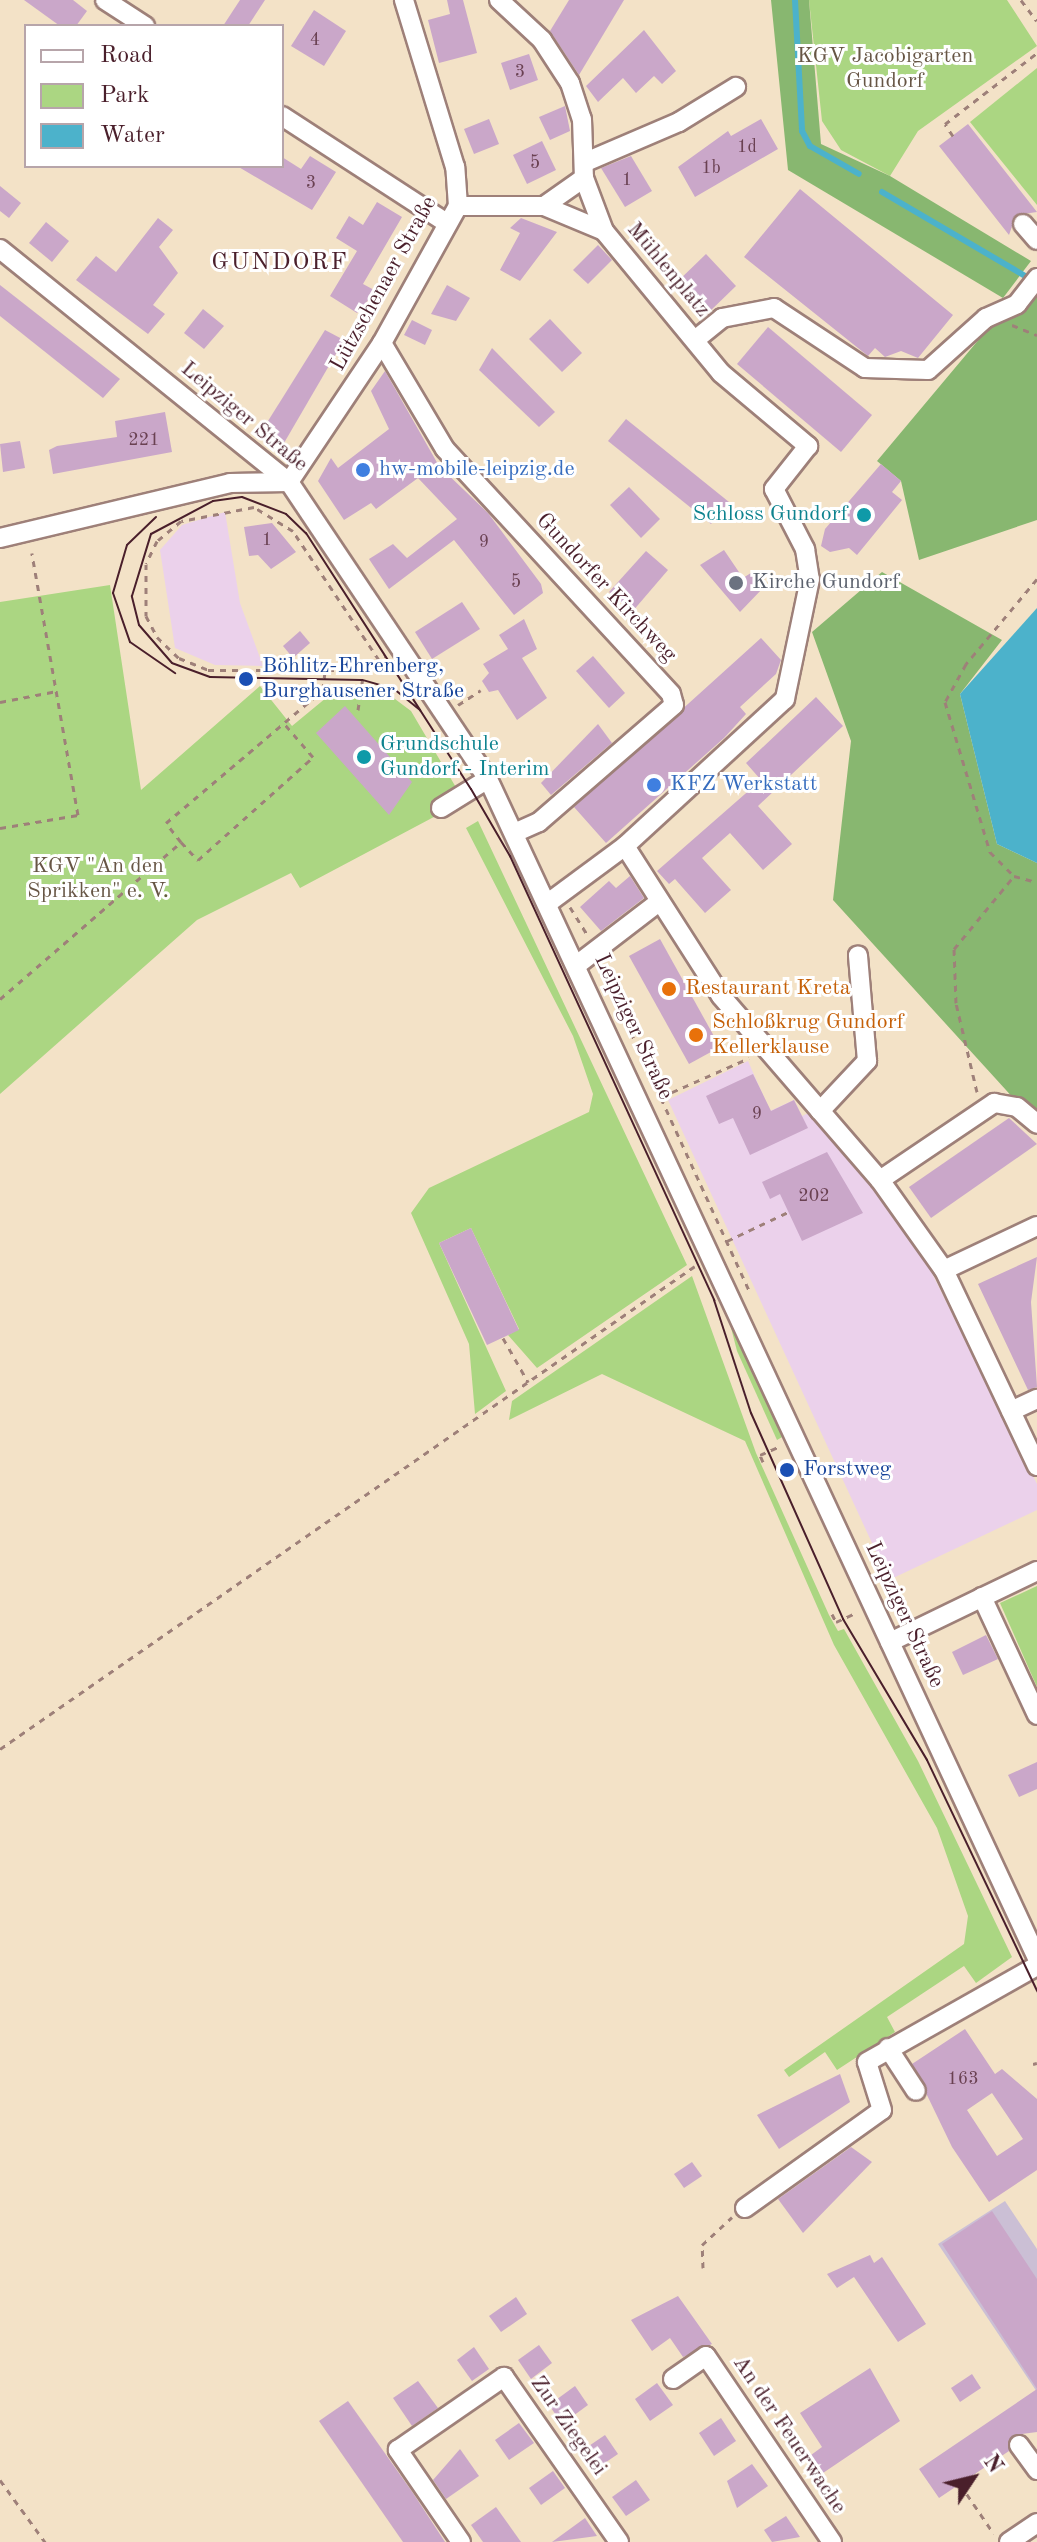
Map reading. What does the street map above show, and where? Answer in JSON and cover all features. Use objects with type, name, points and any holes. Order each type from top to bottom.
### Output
[{"type":"street","points":[[105,0],[142,24]]},
{"type":"street","name":"Lützschenaer Straße","points":[[289,482],[382,343],[458,206],[455,167],[404,0]]},
{"type":"street","name":"Mühlenplatz","points":[[499,0],[542,40],[570,83],[586,169],[604,231],[721,373],[808,446],[774,489],[805,549],[810,579],[785,699],[625,846]]},
{"type":"street","points":[[544,206],[586,169],[679,122],[736,87]]},
{"type":"street","points":[[284,117],[447,223]]},
{"type":"street","name":"Mühlenplatz","points":[[458,206],[544,206],[604,231]]},
{"type":"street","points":[[1023,224],[1037,240]]},
{"type":"street","name":"Leipziger Straße","points":[[0,249],[289,482],[402,645],[488,779],[517,832],[1037,1958]]},
{"type":"street","points":[[695,340],[722,318],[774,308],[865,368],[928,370],[986,318],[1017,304],[1037,278]]},
{"type":"street","name":"Gundorfer Kirchweg","points":[[382,343],[445,449],[671,694],[674,705],[539,822],[517,832]]},
{"type":"street","points":[[0,538],[230,483],[289,482]]},
{"type":"street","points":[[441,808],[488,779]]},
{"type":"street","points":[[548,903],[625,846],[765,1051],[880,1180],[944,1270],[1037,1466]]},
{"type":"street","points":[[578,964],[660,901]]},
{"type":"street","points":[[820,1111],[867,1061],[858,955]]},
{"type":"street","points":[[880,1180],[994,1103],[1017,1107],[1037,1124]]},
{"type":"street","points":[[944,1270],[1037,1226]]},
{"type":"street","points":[[1011,1411],[1037,1399]]},
{"type":"street","points":[[890,1642],[946,1611],[982,1597],[1026,1574]]},
{"type":"street","points":[[982,1597],[1037,1715]]},
{"type":"street","points":[[745,2208],[882,2110],[867,2062],[1037,1966]]},
{"type":"street","points":[[888,2048],[916,2091]]},
{"type":"street","name":"An der Feuerwache","points":[[673,2379],[706,2356],[832,2542]]},
{"type":"street","name":"Zur Ziegelei","points":[[461,2542],[398,2450],[504,2377],[619,2542]]},
{"type":"street","points":[[1019,2445],[1037,2470]]},
{"type":"street","points":[[1009,2542],[1037,2523]]},
{"type":"path","points":[[1021,0],[1037,21]]},
{"type":"path","points":[[953,136],[945,124],[1037,53]]},
{"type":"path","points":[[379,660],[308,551],[276,516],[223,508],[181,521],[157,541],[146,564],[146,616],[179,658],[208,670],[364,670],[402,645]]},
{"type":"path","points":[[0,828],[78,815],[32,553]]},
{"type":"path","points":[[1037,579],[966,664],[945,702],[990,852],[1014,876],[1037,882]]},
{"type":"path","points":[[358,710],[364,670]]},
{"type":"path","points":[[282,721],[313,757],[198,860],[166,823],[282,721],[323,690],[325,671]]},
{"type":"path","points":[[445,713],[481,690]]},
{"type":"path","points":[[0,702],[57,691]]},
{"type":"path","points":[[0,999],[181,842]]},
{"type":"path","points":[[982,1111],[956,1003],[954,949],[1014,876]]},
{"type":"path","points":[[661,1097],[765,1051]]},
{"type":"path","points":[[0,1749],[711,1253],[788,1212]]},
{"type":"path","points":[[503,1338],[528,1382]]},
{"type":"path","points":[[763,1462],[760,1455],[780,1446]]},
{"type":"path","points":[[832,1614],[836,1622],[854,1613]]},
{"type":"path","points":[[703,2268],[702,2245],[718,2224],[745,2208]]},
{"type":"path","points":[[0,2480],[45,2542]]},
{"type":"path","points":[[960,2484],[999,2542]]},
{"type":"shaded area","points":[[225,512],[240,603],[263,666],[215,665],[175,648],[160,550],[182,525]]},
{"type":"shaded area","points":[[748,1061],[770,1111],[794,1100],[802,1116],[813,1111],[890,1209],[931,1271],[1037,1484],[1037,1510],[889,1580],[668,1100]]},
{"type":"shaded area","points":[[1005,2201],[1037,2249],[1037,2392],[938,2244]]},
{"type":"green space","points":[[771,0],[809,0],[821,144],[890,176],[1031,261],[1003,298],[788,170]]},
{"type":"green space","name":"KGV Jacobigarten Gundorf","points":[[809,0],[1007,0],[1037,46],[918,131],[890,176],[841,150],[822,121]]},
{"type":"green space","points":[[1037,68],[1037,205],[970,122]]},
{"type":"green space","points":[[1037,270],[1037,520],[919,560],[901,481],[877,461]]},
{"type":"green space","points":[[882,572],[1002,640],[960,694],[997,844],[1037,863],[1037,1124],[833,900],[851,741],[812,632]]},
{"type":"green space","name":"KGV \"An den Sprikken\" e. V.","points":[[110,585],[141,790],[260,686],[292,726],[332,693],[387,693],[411,711],[464,801],[300,888],[291,873],[197,920],[0,1094],[0,602]]},
{"type":"green space","points":[[478,821],[687,1265],[537,1368],[508,1335],[519,1329],[471,1228],[439,1243],[506,1391],[475,1414],[469,1344],[411,1213],[429,1188],[589,1112],[593,1094],[573,1036],[466,828]]},
{"type":"green space","points":[[692,1276],[756,1453],[829,1615],[838,1631],[844,1629],[918,1761],[1012,1957],[976,1983],[964,1966],[887,2017],[895,2032],[837,2070],[825,2052],[789,2077],[784,2070],[964,1944],[968,1916],[937,1828],[834,1645],[745,1441],[602,1374],[509,1420],[512,1401]]},
{"type":"green space","points":[[727,1312],[784,1436],[777,1440],[737,1351]]},
{"type":"green space","points":[[1037,1586],[1037,1687],[1000,1603]]},
{"type":"water","points":[[1037,608],[1037,863],[997,844],[960,694]]},
{"type":"building","points":[[24,0],[73,0],[87,11],[77,24],[57,24]]},
{"type":"building","points":[[240,0],[265,0],[249,24],[224,24]]},
{"type":"building","points":[[447,0],[463,0],[477,53],[439,63],[428,20],[450,14]]},
{"type":"building","points":[[569,0],[624,0],[579,75],[550,31]]},
{"type":"building","points":[[314,10],[346,31],[324,66],[291,46]]},
{"type":"building","points":[[644,30],[676,71],[662,84],[654,76],[636,93],[623,78],[598,102],[586,86]]},
{"type":"building","points":[[529,54],[538,80],[510,90],[501,63]]},
{"type":"building","points":[[565,106],[570,131],[550,140],[539,117]]},
{"type":"building","points":[[489,119],[499,144],[474,154],[464,129]]},
{"type":"building","points":[[761,119],[778,149],[695,197],[678,167],[728,131],[731,136]]},
{"type":"building","points":[[968,124],[1037,212],[1016,215],[1009,235],[939,146]]},
{"type":"building","points":[[542,141],[556,170],[527,184],[513,155]]},
{"type":"building","points":[[310,156],[336,172],[312,210],[240,168],[284,168],[284,158],[301,169]]},
{"type":"building","points":[[631,156],[652,191],[625,207],[601,168]]},
{"type":"building","points":[[0,186],[21,203],[9,218],[0,211]]},
{"type":"building","points":[[800,189],[953,315],[918,358],[901,351],[885,357],[875,348],[868,356],[744,257]]},
{"type":"building","points":[[377,202],[402,217],[363,284],[376,291],[357,313],[330,296],[357,251],[336,238],[349,216],[363,225]]},
{"type":"building","points":[[158,218],[173,230],[159,247],[178,273],[153,305],[165,314],[148,334],[76,280],[96,256],[116,272]]},
{"type":"building","points":[[521,218],[557,232],[520,281],[500,270],[520,233],[510,228]]},
{"type":"building","points":[[46,222],[69,241],[52,262],[29,243]]},
{"type":"building","points":[[598,245],[612,260],[588,284],[573,270]]},
{"type":"building","points":[[706,254],[736,286],[705,316],[675,284]]},
{"type":"building","points":[[0,285],[120,379],[103,398],[0,316]]},
{"type":"building","points":[[447,285],[470,298],[456,321],[431,314]]},
{"type":"building","points":[[203,309],[224,326],[204,349],[184,333]]},
{"type":"building","points":[[550,319],[582,353],[562,372],[529,339]]},
{"type":"building","points":[[412,320],[432,330],[425,345],[404,335]]},
{"type":"building","points":[[768,327],[872,415],[841,452],[737,364]]},
{"type":"building","points":[[325,330],[344,340],[284,443],[263,429]]},
{"type":"building","points":[[492,348],[555,412],[539,427],[479,370]]},
{"type":"building","points":[[385,371],[439,466],[488,513],[541,584],[543,593],[514,615],[454,540],[389,589],[369,559],[393,544],[407,558],[457,519],[418,478],[376,509],[371,503],[344,520],[318,481],[331,458],[338,468],[389,429],[371,391]]},
{"type":"building","points":[[165,412],[172,452],[53,474],[49,450],[57,446],[117,437],[115,421]]},
{"type":"building","points":[[626,419],[729,502],[711,524],[608,441]]},
{"type":"building","points":[[20,441],[25,468],[3,472],[0,444]]},
{"type":"building","name":"Schloss Gundorf","points":[[881,464],[901,481],[892,492],[902,500],[857,555],[849,548],[830,552],[821,546],[825,529]]},
{"type":"building","points":[[629,487],[660,519],[641,538],[610,505]]},
{"type":"building","points":[[272,523],[296,552],[271,569],[258,555],[249,556],[244,527]]},
{"type":"building","name":"Kirche Gundorf","points":[[724,550],[743,578],[754,571],[764,587],[740,612],[700,565]]},
{"type":"building","points":[[646,551],[668,570],[632,612],[609,592]]},
{"type":"building","points":[[462,602],[480,629],[432,659],[415,632]]},
{"type":"building","points":[[524,619],[537,649],[522,658],[547,698],[517,720],[498,690],[489,692],[482,681],[489,673],[483,664],[508,649],[499,635]]},
{"type":"building","points":[[300,631],[310,643],[293,658],[283,646]]},
{"type":"building","points":[[761,638],[781,660],[776,674],[740,707],[746,714],[724,738],[606,843],[574,807]]},
{"type":"building","points":[[593,656],[625,693],[609,708],[576,671]]},
{"type":"building","points":[[816,697],[843,726],[758,806],[792,844],[763,870],[730,833],[702,858],[731,890],[705,913],[675,879],[669,884],[657,871],[761,780],[746,763]]},
{"type":"building","name":"Grundschule Gundorf - Interim","points":[[345,706],[412,782],[389,815],[316,733]]},
{"type":"building","points":[[598,724],[612,743],[551,795],[541,783]]},
{"type":"building","points":[[630,876],[644,898],[601,931],[580,907],[609,881],[616,888]]},
{"type":"building","points":[[660,939],[720,1047],[689,1064],[629,956]]},
{"type":"building","points":[[753,1074],[771,1111],[794,1100],[808,1128],[750,1155],[733,1118],[719,1124],[706,1096]]},
{"type":"building","points":[[1009,1118],[1037,1144],[931,1218],[909,1187]]},
{"type":"building","points":[[827,1152],[863,1213],[802,1241],[780,1194],[770,1199],[762,1182]]},
{"type":"building","points":[[471,1228],[519,1330],[487,1345],[439,1243]]},
{"type":"building","points":[[1037,1257],[1031,1302],[1037,1387],[1028,1390],[978,1284]]},
{"type":"building","points":[[986,1635],[998,1659],[963,1675],[952,1652]]},
{"type":"building","points":[[1037,1762],[1037,1789],[1019,1797],[1008,1775]]},
{"type":"building","points":[[965,2029],[995,2074],[1002,2069],[1037,2099],[1037,2170],[989,2202],[952,2147],[912,2064]],"holes":[[[992,2093],[1023,2139],[997,2156],[967,2110]]]},
{"type":"building","points":[[840,2074],[850,2102],[779,2149],[757,2115]]},
{"type":"building","points":[[851,2147],[872,2162],[803,2233],[778,2199]]},
{"type":"building","points":[[692,2162],[702,2176],[684,2188],[674,2174]]},
{"type":"building","points":[[992,2211],[1037,2279],[1037,2389],[942,2244]]},
{"type":"building","points":[[870,2255],[874,2263],[882,2257],[926,2324],[898,2342],[854,2277],[837,2288],[827,2274]]},
{"type":"building","points":[[678,2296],[712,2344],[683,2357],[670,2338],[652,2351],[631,2320]]},
{"type":"building","points":[[516,2297],[527,2314],[501,2332],[489,2316]]},
{"type":"building","points":[[539,2345],[552,2363],[531,2379],[518,2360]]},
{"type":"building","points":[[474,2347],[489,2369],[472,2381],[457,2360]]},
{"type":"building","points":[[870,2368],[900,2421],[823,2473],[811,2455],[822,2447],[800,2413]]},
{"type":"building","points":[[972,2374],[981,2388],[960,2402],[951,2388]]},
{"type":"building","points":[[418,2381],[438,2408],[412,2426],[393,2398]]},
{"type":"building","points":[[657,2383],[673,2405],[650,2421],[635,2399]]},
{"type":"building","points":[[575,2386],[588,2405],[562,2424],[549,2405]]},
{"type":"building","points":[[1037,2389],[1037,2432],[1013,2435],[1009,2451],[939,2498],[919,2469]]},
{"type":"building","points":[[348,2401],[445,2542],[403,2542],[319,2421]]},
{"type":"building","points":[[721,2418],[736,2441],[714,2456],[699,2433]]},
{"type":"building","points":[[519,2423],[534,2443],[509,2460],[495,2440]]},
{"type":"building","points":[[605,2435],[618,2454],[593,2471],[580,2452]]},
{"type":"building","points":[[460,2449],[479,2476],[446,2499],[433,2480]]},
{"type":"building","points":[[752,2464],[768,2486],[737,2508],[727,2481]]},
{"type":"building","points":[[553,2471],[565,2488],[541,2505],[529,2488]]},
{"type":"building","points":[[636,2480],[650,2500],[626,2516],[612,2497]]},
{"type":"building","points":[[496,2507],[521,2542],[483,2542],[471,2525]]},
{"type":"building","points":[[786,2516],[800,2537],[772,2542],[764,2530]]},
{"type":"building","points":[[585,2518],[597,2536],[552,2542]]},
{"type":"waterway","points":[[795,0],[802,131],[810,146],[859,174]]},
{"type":"waterway","points":[[882,192],[1030,279]]},
{"type":"tram line","points":[[420,710],[394,689],[362,680],[210,677],[172,663],[139,625],[132,596],[151,534],[213,501],[242,497],[286,514],[306,533],[471,789],[510,856],[714,1300],[751,1413],[843,1619],[927,1760],[1037,1991]]},
{"type":"tram line","points":[[156,517],[127,545],[113,593],[130,642],[175,673]]},
{"type":"place","name":"hw-mobile-leipzig.de","points":[[363,470]]},
{"type":"place","name":"Schloss Gundorf","points":[[864,515]]},
{"type":"place","name":"Kirche Gundorf","points":[[736,583]]},
{"type":"place","name":"Böhlitz-Ehrenberg, Burghausener Straße","points":[[246,679]]},
{"type":"place","name":"Grundschule Gundorf - Interim","points":[[364,757]]},
{"type":"place","name":"KFZ Werkstatt","points":[[654,785]]},
{"type":"place","name":"Restaurant Kreta","points":[[669,989]]},
{"type":"place","name":"Schloßkrug Gundorf Kellerklause","points":[[696,1035]]},
{"type":"place","name":"Forstweg","points":[[787,1470]]},
{"type":"district","name":"GUNDORF","points":[[280,264]]}]
